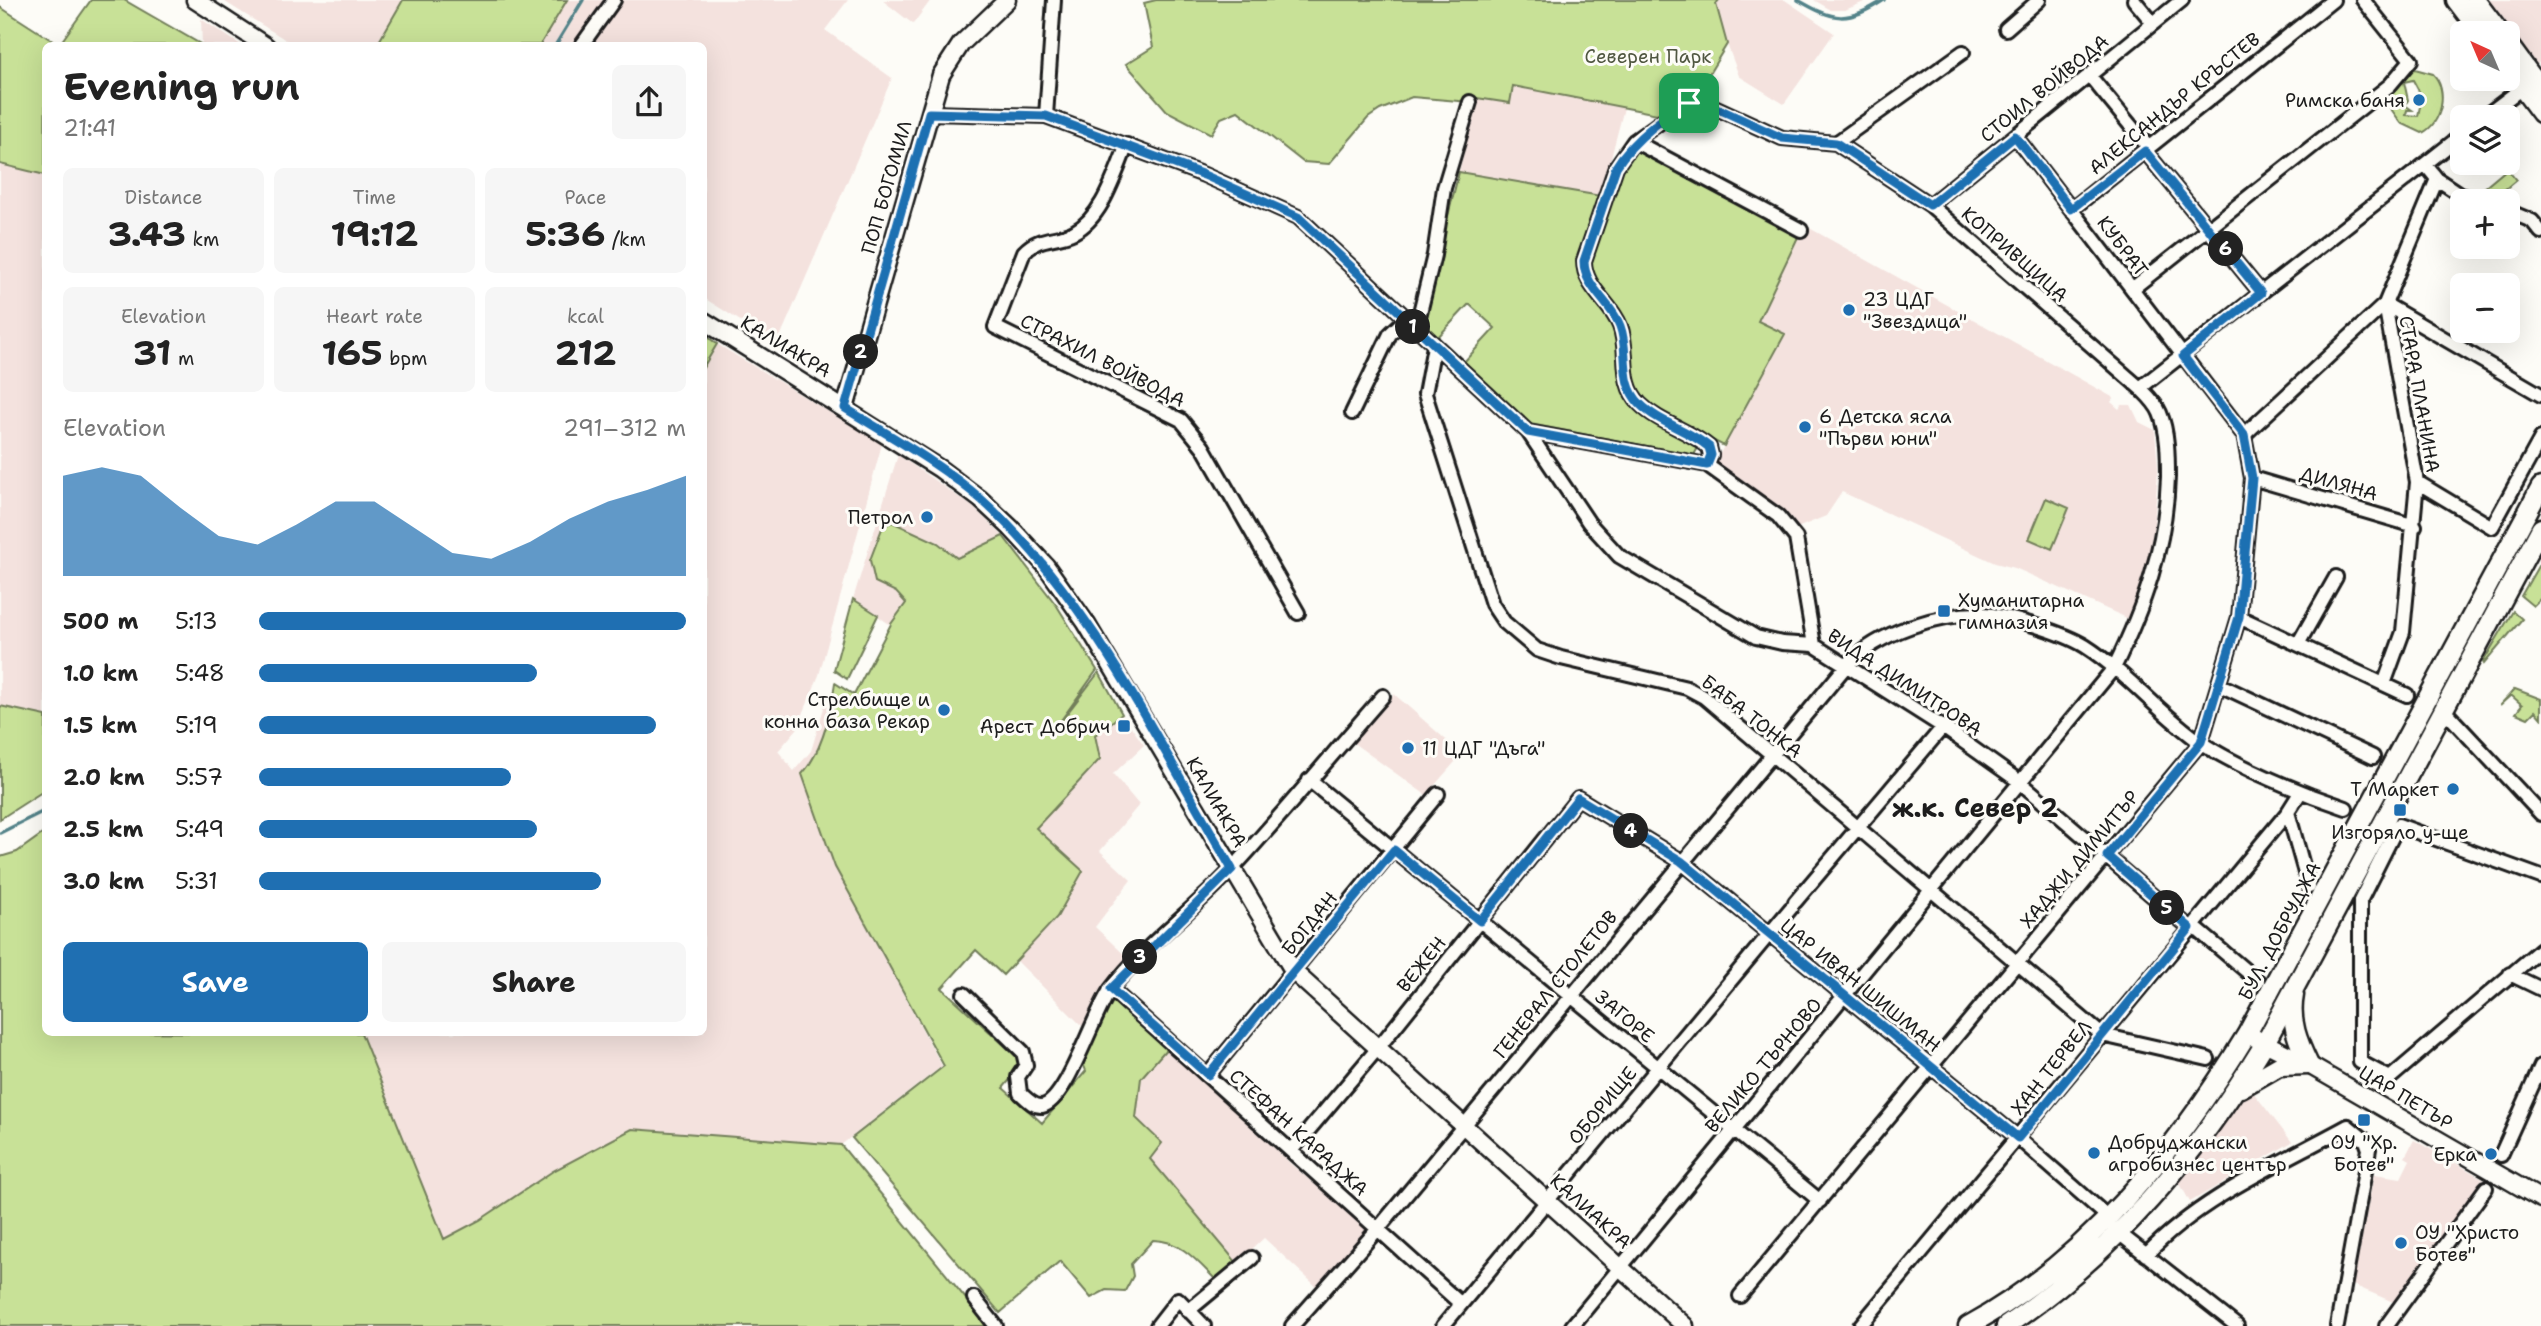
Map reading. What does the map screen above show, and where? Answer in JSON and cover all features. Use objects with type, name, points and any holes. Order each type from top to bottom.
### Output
[{"type":"main road","points":[[2456,0],[2472,21]]},
{"type":"main road","points":[[2475,0],[2491,21]]},
{"type":"main road","points":[[2520,60],[2541,89]]},
{"type":"main road","points":[[2520,85],[2541,113]]},
{"type":"main road","name":"БУЛ. ДОБРУДЖА","points":[[1968,1326],[2052,1268],[2108,1217],[2184,1131],[2247,1034],[2541,487]]},
{"type":"main road","name":"БУЛ. ДОБРУДЖА","points":[[2006,1326],[2065,1283],[2120,1234],[2179,1168],[2235,1092],[2265,1044],[2541,528]]},
{"type":"main road","points":[[2235,1092],[2265,1071],[2279,1066],[2309,1065],[2297,1042],[2292,1020],[2295,986]]},
{"type":"street","points":[[195,0],[260,42]]},
{"type":"street","points":[[585,42],[614,0]]},
{"type":"street","name":"ПОП БОГОМИЛ","points":[[845,408],[941,75],[961,44],[1007,0]]},
{"type":"street","points":[[1046,116],[1054,0]]},
{"type":"street","points":[[2006,29],[2039,0]]},
{"type":"street","points":[[2134,0],[2153,23]]},
{"type":"street","name":"СТОИЛ ВОЙВОДА","points":[[1930,205],[2182,0]]},
{"type":"street","name":"АЛЕКСАНДЪР КРЪСТЕВ","points":[[2071,209],[2333,0]]},
{"type":"street","points":[[2132,289],[2390,85],[2411,60],[2363,0]]},
{"type":"street","points":[[594,42],[599,24]]},
{"type":"street","points":[[1836,143],[1963,52]]},
{"type":"street","points":[[2089,75],[2261,293]]},
{"type":"street","points":[[2500,105],[2522,88]]},
{"type":"street","name":"КОПРИВЩИЦА","points":[[1707,465],[1711,455],[1709,447],[1647,410],[1631,393],[1626,378],[1622,330],[1611,308],[1584,272],[1584,261],[1616,167],[1634,141],[1679,108],[1699,100],[1782,138],[1836,143],[1930,205],[2140,388]]},
{"type":"street","points":[[1416,330],[1434,255],[1444,188],[1470,102]]},
{"type":"street","name":"ВИДА ДИМИТРОВА","points":[[929,113],[1046,116],[1127,145],[1298,217],[1528,432],[1589,523],[1619,556],[1756,637],[1782,643],[1814,645],[1943,727],[2020,782],[2190,928]]},
{"type":"street","name":"КУБРАТ","points":[[2015,136],[2200,379]]},
{"type":"street","points":[[1634,141],[1801,230]]},
{"type":"street","points":[[2140,388],[2450,144]]},
{"type":"street","name":"СТРАХИЛ ВОЙВОДА","points":[[1127,145],[1104,195],[1085,225],[1066,236],[1031,244],[1024,252],[995,327],[1181,420],[1203,447],[1298,612]]},
{"type":"street","points":[[2425,163],[2437,179],[2452,189]]},
{"type":"street","name":"СТАРА ПЛАНИНА","points":[[2384,684],[2403,632],[2417,482],[2385,304],[2437,179]]},
{"type":"street","points":[[2520,216],[2532,221],[2541,232]]},
{"type":"street","points":[[2244,435],[2385,304],[2541,395]]},
{"type":"street","points":[[1352,414],[1390,334],[1406,319]]},
{"type":"street","name":"КАЛИАКРА","points":[[707,323],[845,408],[980,499],[1046,566],[1124,685],[1294,972],[1685,1326]]},
{"type":"street","name":"БАБА ТОНКА","points":[[1434,346],[1425,394],[1492,604],[1504,622],[1537,650],[1687,688],[1704,697],[1933,888],[2102,1035]]},
{"type":"street","name":"ХАДЖИ ДИМИТЪР","points":[[1741,1296],[2201,742],[2239,617],[2252,478],[2244,435],[2200,379]]},
{"type":"street","name":"ВЕЛИКО ТЪРНОВО","points":[[1572,1326],[2114,668],[2138,619],[2155,569],[2167,515],[2165,432],[2160,411],[2140,388]]},
{"type":"street","points":[[1528,432],[1707,465],[1777,516],[1793,533],[1800,555],[1814,645]]},
{"type":"street","points":[[2417,482],[2492,527],[2541,438]]},
{"type":"street","name":"ДИЛЯНА","points":[[2252,478],[2414,526]]},
{"type":"street","points":[[2298,644],[2336,577]]},
{"type":"street","name":"ГЕНЕРАЛ СТОЛЕТОВ","points":[[1292,1326],[1465,1126],[1681,861],[1847,665],[1857,655],[1903,630],[1928,622],[1985,614],[2067,635],[2114,668],[2201,742],[2300,793],[2346,808]]},
{"type":"street","points":[[2239,617],[2407,695]]},
{"type":"street","points":[[2220,685],[2373,757]]},
{"type":"street","points":[[964,994],[1023,1052],[1026,1065],[1017,1086],[1032,1104],[1040,1106],[1063,1087],[1093,1019],[1111,989],[1232,869],[1383,696]]},
{"type":"street","points":[[2443,709],[2541,814]]},
{"type":"street","name":"ОБОРИЩЕ","points":[[1443,1326],[1943,727]]},
{"type":"street","name":"ЗАГОРЕ","points":[[1309,780],[1820,1201]]},
{"type":"street","name":"ХАН ТЕРВЕЛ","points":[[1860,1326],[2288,812],[2300,793]]},
{"type":"street","name":"БОГДАН","points":[[1208,1075],[1437,794]]},
{"type":"street","name":"ЦАР ИВАН ШИШМАН","points":[[1578,798],[1681,861],[2018,1138],[2108,1217]]},
{"type":"street","name":"ВЕЖЕН","points":[[1291,1151],[1378,1048],[1578,798]]},
{"type":"street","points":[[2288,812],[2309,887]]},
{"type":"street","points":[[2541,877],[2398,825],[2360,901],[2360,1062],[2390,1078],[2541,949]]},
{"type":"street","points":[[2190,928],[2199,931],[2258,981]]},
{"type":"street","points":[[2510,974],[2541,989]]},
{"type":"street","name":"СТЕФАН КАРАДЖА","points":[[1111,989],[1461,1304]]},
{"type":"street","name":"ЦАР ПЕТЪР","points":[[2247,1034],[2309,1065],[2541,1199]]},
{"type":"street","points":[[2102,1035],[2208,1059]]},
{"type":"street","points":[[2501,1155],[2541,1066]]},
{"type":"street","points":[[2147,1255],[2166,1234],[2198,1209],[2348,1125],[2366,1141],[2369,1149],[2336,1326]]},
{"type":"street","points":[[2386,1326],[2486,1188]]},
{"type":"street","points":[[2120,1234],[2237,1326]]},
{"type":"street","points":[[1188,1311],[1252,1258]]},
{"type":"street","points":[[974,1298],[996,1326]]},
{"type":"street","points":[[1157,1326],[1178,1299],[1203,1326]]},
{"type":"shaded area","points":[[222,0],[848,0],[825,30],[892,78],[777,344],[707,300],[707,42],[289,42]]},
{"type":"shaded area","points":[[882,0],[931,0],[913,24]]},
{"type":"shaded area","points":[[1719,0],[1785,0],[1834,33],[1784,104],[1739,76],[1716,4]]},
{"type":"shaded area","points":[[1814,0],[1869,0],[1845,10],[1831,10]]},
{"type":"shaded area","points":[[2482,0],[2541,0],[2541,61],[2533,67],[2520,50],[2520,21],[2498,21]]},
{"type":"shaded area","points":[[201,19],[236,42],[202,42]]},
{"type":"shaded area","points":[[1513,86],[1624,108],[1601,196],[1459,172],[1477,98],[1510,103]]},
{"type":"shaded area","points":[[0,164],[42,174],[42,715],[0,706]]},
{"type":"shaded area","points":[[1804,225],[2114,398],[2111,402],[2119,409],[2122,405],[2131,405],[2139,422],[2155,430],[2158,470],[2154,525],[2149,556],[2129,619],[2015,568],[1995,563],[1842,492],[1826,516],[1797,528],[1783,512],[1715,463],[1784,333],[1758,322]]},
{"type":"shaded area","points":[[717,344],[882,444],[819,675],[797,729],[778,751],[794,771],[811,751],[826,701],[955,824],[997,698],[853,599],[898,455],[973,507],[1003,536],[1057,606],[1097,670],[976,837],[878,947],[942,1066],[841,1145],[632,1129],[553,1171],[480,1220],[444,1239],[362,1036],[707,1036],[707,361]]},
{"type":"shaded area","name":"11 ЦДГ \"Дъга\"","points":[[1394,694],[1462,754],[1426,795],[1352,742]]},
{"type":"shaded area","points":[[1122,714],[1144,745],[1113,774],[1139,805],[1100,851],[1131,880],[1095,927],[1130,960],[1098,996],[1083,1027],[1016,960],[1057,917],[1036,828],[1100,759],[1094,735]]},
{"type":"shaded area","points":[[1166,1048],[1292,1165],[1368,1230],[1317,1287],[1264,1238],[1237,1263],[1150,1159],[1136,1118],[1141,1078]]},
{"type":"shaded area","points":[[2249,1087],[2292,1142],[2190,1202],[2179,1182]]},
{"type":"shaded area","name":"ОУ \"Христо Ботев\"","points":[[2414,1140],[2484,1179],[2398,1304],[2353,1285],[2374,1174],[2401,1178],[2410,1160],[2405,1157]]},
{"type":"green space","points":[[91,0],[124,0],[197,42],[61,42]]},
{"type":"green space","points":[[403,0],[567,0],[542,42],[379,42]]},
{"type":"green space","name":"Северен Парк","points":[[1156,0],[1719,0],[1716,4],[1727,44],[1698,92],[1657,114],[1513,86],[1510,103],[1477,98],[1470,102],[1412,97],[1368,118],[1329,164],[1303,162],[1238,111],[1221,118],[1211,134],[1167,111],[1126,64],[1153,47],[1144,3]]},
{"type":"green space","points":[[0,7],[54,42],[42,42],[42,174],[0,164]]},
{"type":"green space","points":[[2415,69],[2433,74],[2441,89],[2438,115],[2429,129],[2422,133],[2401,123],[2386,102],[2405,70]],"holes":[[[2413,80],[2422,97],[2418,116],[2406,115],[2407,110],[2412,110],[2405,105],[2408,100],[2404,82]]]},
{"type":"green space","points":[[1633,149],[1799,235],[1758,321],[1785,334],[1724,446],[1652,409],[1635,392],[1629,327],[1617,305],[1595,282],[1589,263],[1618,175]]},
{"type":"green space","points":[[1459,172],[1601,196],[1578,268],[1580,275],[1611,316],[1616,331],[1620,375],[1624,387],[1631,398],[1652,416],[1700,444],[1694,455],[1530,424],[1463,363],[1495,328],[1469,304],[1436,339],[1421,324]]},
{"type":"green space","points":[[2500,175],[2512,175],[2516,180],[2505,189],[2483,189]]},
{"type":"green space","points":[[707,336],[717,344],[707,361]]},
{"type":"green space","points":[[2046,498],[2069,508],[2052,549],[2029,539]]},
{"type":"green space","points":[[892,522],[938,543],[957,558],[1003,536],[1057,606],[1097,670],[1049,737],[1099,672],[1122,714],[1095,735],[1100,759],[1036,828],[1083,871],[1057,917],[1003,975],[976,950],[942,988],[1018,1058],[1018,1070],[1003,1088],[1042,1123],[1086,1071],[1083,1063],[1110,1001],[1114,999],[1168,1047],[1141,1078],[1136,1118],[1162,1143],[1150,1159],[1237,1263],[1215,1279],[1180,1248],[1153,1240],[1131,1264],[1133,1276],[1125,1291],[1106,1290],[1091,1298],[1060,1261],[1000,1313],[852,1138],[944,1066],[835,867],[802,774],[820,743],[835,683],[854,695],[891,624],[906,603],[896,592],[875,582],[870,560],[883,526]]},
{"type":"green space","points":[[2541,561],[2541,598],[2533,606],[2521,596]]},
{"type":"green space","points":[[853,599],[878,615],[847,679],[834,670]]},
{"type":"green space","points":[[2513,611],[2522,619],[2484,664],[2483,662]]},
{"type":"green space","points":[[2515,689],[2541,699],[2541,718],[2535,711],[2528,718],[2516,713],[2522,705],[2511,695],[2500,705]]},
{"type":"green space","points":[[0,706],[42,715],[42,792],[0,819]]},
{"type":"green space","points":[[42,834],[42,1036],[362,1036],[444,1239],[480,1220],[553,1171],[632,1129],[841,1145],[988,1326],[0,1326],[0,857],[17,852]]},
{"type":"waterway","points":[[557,42],[583,0]]},
{"type":"waterway","points":[[1798,0],[1831,16],[1841,17],[1860,13],[1884,0]]},
{"type":"waterway","points":[[0,833],[42,812]]},
{"type":"place","name":"Римска баня","points":[[2419,100]]},
{"type":"place","name":"23 ЦДГ \"Звездица\"","points":[[1849,310]]},
{"type":"place","name":"6 Детска ясла \"Първи юни\"","points":[[1805,427]]},
{"type":"place","name":"Петрол","points":[[927,517]]},
{"type":"place","name":"Хуманитарна гимназия","points":[[1944,611]]},
{"type":"place","name":"Стрелбище и конна база Рекар","points":[[944,710]]},
{"type":"place","name":"Арест Добрич","points":[[1124,726]]},
{"type":"place","name":"11 ЦДГ \"Дъга\"","points":[[1408,748]]},
{"type":"place","name":"Т Маркет","points":[[2453,789]]},
{"type":"place","name":"Изгоряло у-ще","points":[[2400,810]]},
{"type":"place","name":"ОУ \"Хр. Ботев\"","points":[[2364,1120]]},
{"type":"place","name":"Добруджански агробизнес център","points":[[2094,1153]]},
{"type":"place","name":"Ерка","points":[[2491,1154]]},
{"type":"place","name":"ОУ \"Христо Ботев\"","points":[[2401,1243]]},
{"type":"district","name":"ж.к. Север 2","points":[[1975,808]]},
{"type":"route","points":[[1699,100],[1710,103],[1782,138],[1802,142],[1836,143],[1930,205],[2015,136],[2071,209],[2145,151],[2261,293],[2183,356],[2244,435],[2252,478],[2239,617],[2201,742],[2107,856],[2190,928],[2018,1138],[1681,861],[1578,798],[1480,921],[1394,850],[1208,1075],[1111,989],[1125,972],[1232,869],[1079,611],[1046,566],[980,499],[940,469],[845,408],[929,113],[1046,116],[1204,175],[1298,217],[1315,230],[1416,330],[1528,432],[1707,465],[1711,455],[1709,447],[1647,410],[1631,393],[1626,378],[1622,330],[1611,308],[1587,280],[1584,272],[1584,261],[1616,167],[1624,154],[1644,132],[1689,103],[1699,100]]}]
